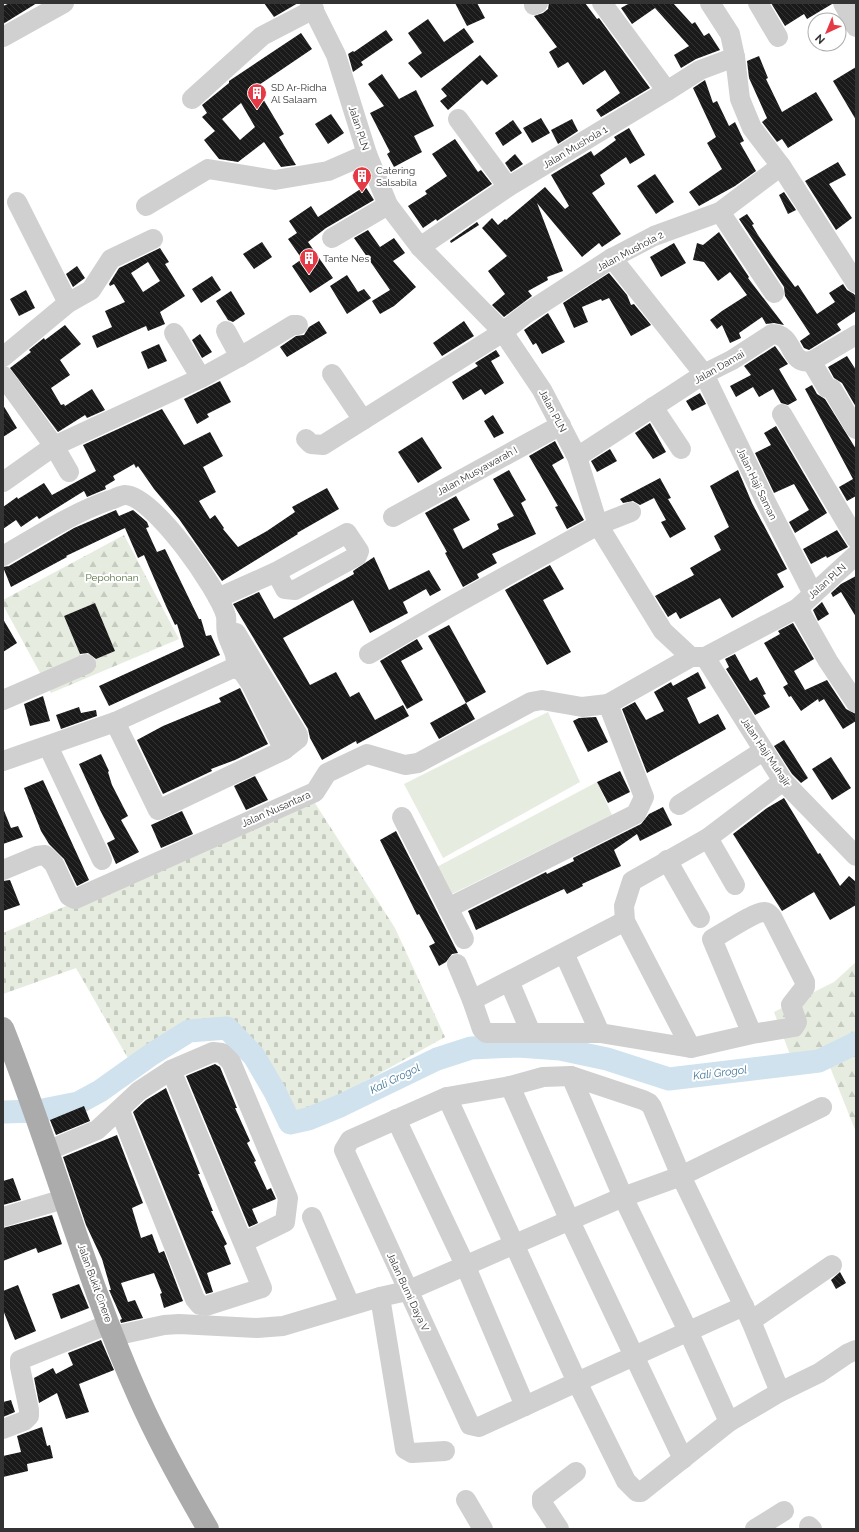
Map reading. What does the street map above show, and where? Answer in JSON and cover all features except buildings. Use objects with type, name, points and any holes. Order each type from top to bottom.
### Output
[{"type":"main road","name":"Jalan Bukit Cinere","points":[[3,1028],[25,1083],[47,1151],[111,1330],[139,1398],[181,1483],[208,1529]]},
{"type":"street","points":[[3,37],[64,3]]},
{"type":"street","points":[[602,3],[667,91]]},
{"type":"street","points":[[710,3],[730,34],[740,99],[752,128],[781,166],[856,283]]},
{"type":"street","points":[[758,3],[778,37]]},
{"type":"street","points":[[843,3],[856,26]]},
{"type":"street","points":[[192,99],[262,36],[312,6]]},
{"type":"street","name":"Jalan PLN","points":[[312,6],[336,55],[367,154],[388,205],[420,247],[503,332],[542,390],[562,425],[577,457],[598,525],[663,631],[698,657],[798,608],[856,555]]},
{"type":"street","name":"Jalan Mushola 1","points":[[420,247],[508,187],[700,70],[734,57]]},
{"type":"street","points":[[458,119],[508,187]]},
{"type":"street","points":[[146,206],[208,169],[275,180],[328,171],[367,154]]},
{"type":"street","name":"Jalan Mushola 2","points":[[306,439],[311,444],[322,445],[503,332],[527,313],[612,258],[654,236],[720,212],[781,166]]},
{"type":"street","points":[[17,202],[68,303]]},
{"type":"street","points":[[332,238],[388,205]]},
{"type":"street","points":[[720,212],[774,293]]},
{"type":"street","points":[[3,357],[68,303],[91,290],[111,259],[153,239]]},
{"type":"street","name":"Jalan Haji Saman","points":[[612,258],[704,374],[766,502],[813,594]]},
{"type":"street","points":[[3,482],[54,446],[201,378],[240,357],[292,325],[298,325]]},
{"type":"street","points":[[226,331],[240,357]]},
{"type":"street","points":[[174,333],[201,378]]},
{"type":"street","name":"Jalan Damai","points":[[577,457],[704,374],[732,360],[772,334],[780,334],[784,337],[798,360],[805,363],[811,361]]},
{"type":"street","points":[[856,335],[811,361],[827,388],[832,389],[856,429]]},
{"type":"street","points":[[332,374],[363,420]]},
{"type":"street","points":[[3,376],[54,446],[69,472]]},
{"type":"street","points":[[653,407],[680,449]]},
{"type":"street","points":[[782,414],[856,539]]},
{"type":"street","name":"Jalan Musyawarah I","points":[[392,517],[562,425]]},
{"type":"street","points":[[3,556],[89,507],[125,495],[136,498],[159,517],[190,553],[218,598],[226,616],[226,628],[236,660],[244,669],[251,684],[296,747],[158,810],[115,722]]},
{"type":"street","points":[[369,654],[598,525],[631,512]]},
{"type":"street","points":[[218,598],[276,572]]},
{"type":"street","points":[[798,608],[828,661],[856,703]]},
{"type":"street","points":[[448,908],[636,814],[644,797],[608,704],[698,657]]},
{"type":"street","name":"Jalan Haji Muhajir","points":[[698,657],[783,781],[856,856]]},
{"type":"street","points":[[3,700],[86,664]]},
{"type":"street","points":[[3,761],[115,722],[244,669]]},
{"type":"street","name":"Jalan Nusantara","points":[[3,870],[37,856],[45,855],[54,864],[70,896],[75,899],[315,792],[327,773],[367,754],[405,765],[418,763],[530,702],[542,700],[582,707],[608,704]]},
{"type":"street","points":[[48,746],[102,860]]},
{"type":"street","points":[[679,805],[763,751]]},
{"type":"street","points":[[691,1048],[625,921],[624,906],[632,881],[708,838],[783,781]]},
{"type":"street","points":[[402,817],[464,939]]},
{"type":"street","points":[[708,838],[735,885]]},
{"type":"street","points":[[667,860],[700,918]]},
{"type":"street","points":[[457,964],[483,1031],[600,1033],[691,1048],[752,1034],[794,1027],[797,1022],[791,1005],[805,987],[805,982],[772,917],[769,913],[765,912],[753,916],[712,939],[752,1034]]},
{"type":"street","points":[[472,1000],[625,921]]},
{"type":"street","points":[[564,952],[600,1033]]},
{"type":"street","points":[[508,981],[531,1033]]},
{"type":"street","points":[[47,1151],[97,1130],[120,1111],[139,1091],[171,1070],[213,1052],[222,1053],[231,1062],[288,1198],[285,1222],[244,1242]]},
{"type":"street","points":[[120,1111],[195,1299],[200,1305],[206,1306],[262,1288],[171,1070]]},
{"type":"street","points":[[571,1076],[623,1197],[689,1332],[730,1422]]},
{"type":"street","points":[[780,1392],[747,1313],[681,1176],[649,1103],[571,1076],[543,1077],[510,1086],[447,1097],[396,1119],[466,1267],[525,1406],[689,1332],[747,1313],[832,1265]]},
{"type":"street","points":[[510,1086],[570,1221],[683,1459]]},
{"type":"street","points":[[447,1097],[578,1382],[626,1481],[632,1489],[641,1492],[730,1422],[780,1392],[819,1372],[856,1350]]},
{"type":"street","points":[[3,1428],[24,1421],[29,1416],[20,1360],[111,1330],[179,1324],[257,1328],[283,1326],[350,1305],[408,1291],[466,1267],[623,1197],[681,1176],[822,1107]]},
{"type":"street","name":"Jalan Bumi Daya V","points":[[396,1119],[350,1140],[344,1150],[470,1425],[479,1427],[525,1406]]},
{"type":"street","points":[[3,1217],[64,1199]]},
{"type":"street","points":[[312,1217],[350,1305]]},
{"type":"street","points":[[380,1297],[405,1449],[412,1453],[445,1451]]},
{"type":"street","points":[[559,1529],[542,1503],[542,1498],[576,1472]]},
{"type":"street","points":[[466,1500],[483,1529]]},
{"type":"street","points":[[755,1529],[784,1511]]},
{"type":"green space","name":"Pepohonan","points":[[124,535],[179,639],[51,693],[3,605],[3,600]],"holes":[[[95,603],[115,651],[84,664],[64,616]]]},
{"type":"green space","points":[[548,712],[580,782],[443,858],[404,784]]},
{"type":"green space","points":[[597,782],[612,815],[452,894],[433,869]]},
{"type":"green space","points":[[313,800],[395,928],[445,1037],[290,1123],[275,1092],[254,1056],[227,1028],[189,1031],[133,1067],[76,968],[3,994],[3,933]]},
{"type":"green space","points":[[856,962],[856,1132],[826,1057],[792,1060],[774,1012],[834,982]]},
{"type":"waterway","name":"Kali Grogol","points":[[3,1112],[38,1111],[78,1103],[100,1091],[152,1054],[189,1031],[227,1028],[254,1056],[275,1092],[290,1123],[308,1119],[340,1106],[437,1059],[471,1048],[518,1046],[560,1049],[607,1059],[669,1079],[819,1061],[856,1043]]},
{"type":"place","name":"SD Ar-Ridha Al Salaam","points":[[257,110]]},
{"type":"place","name":"Catering Salsabila","points":[[362,193]]},
{"type":"place","name":"Tante Nes","points":[[309,275]]}]
